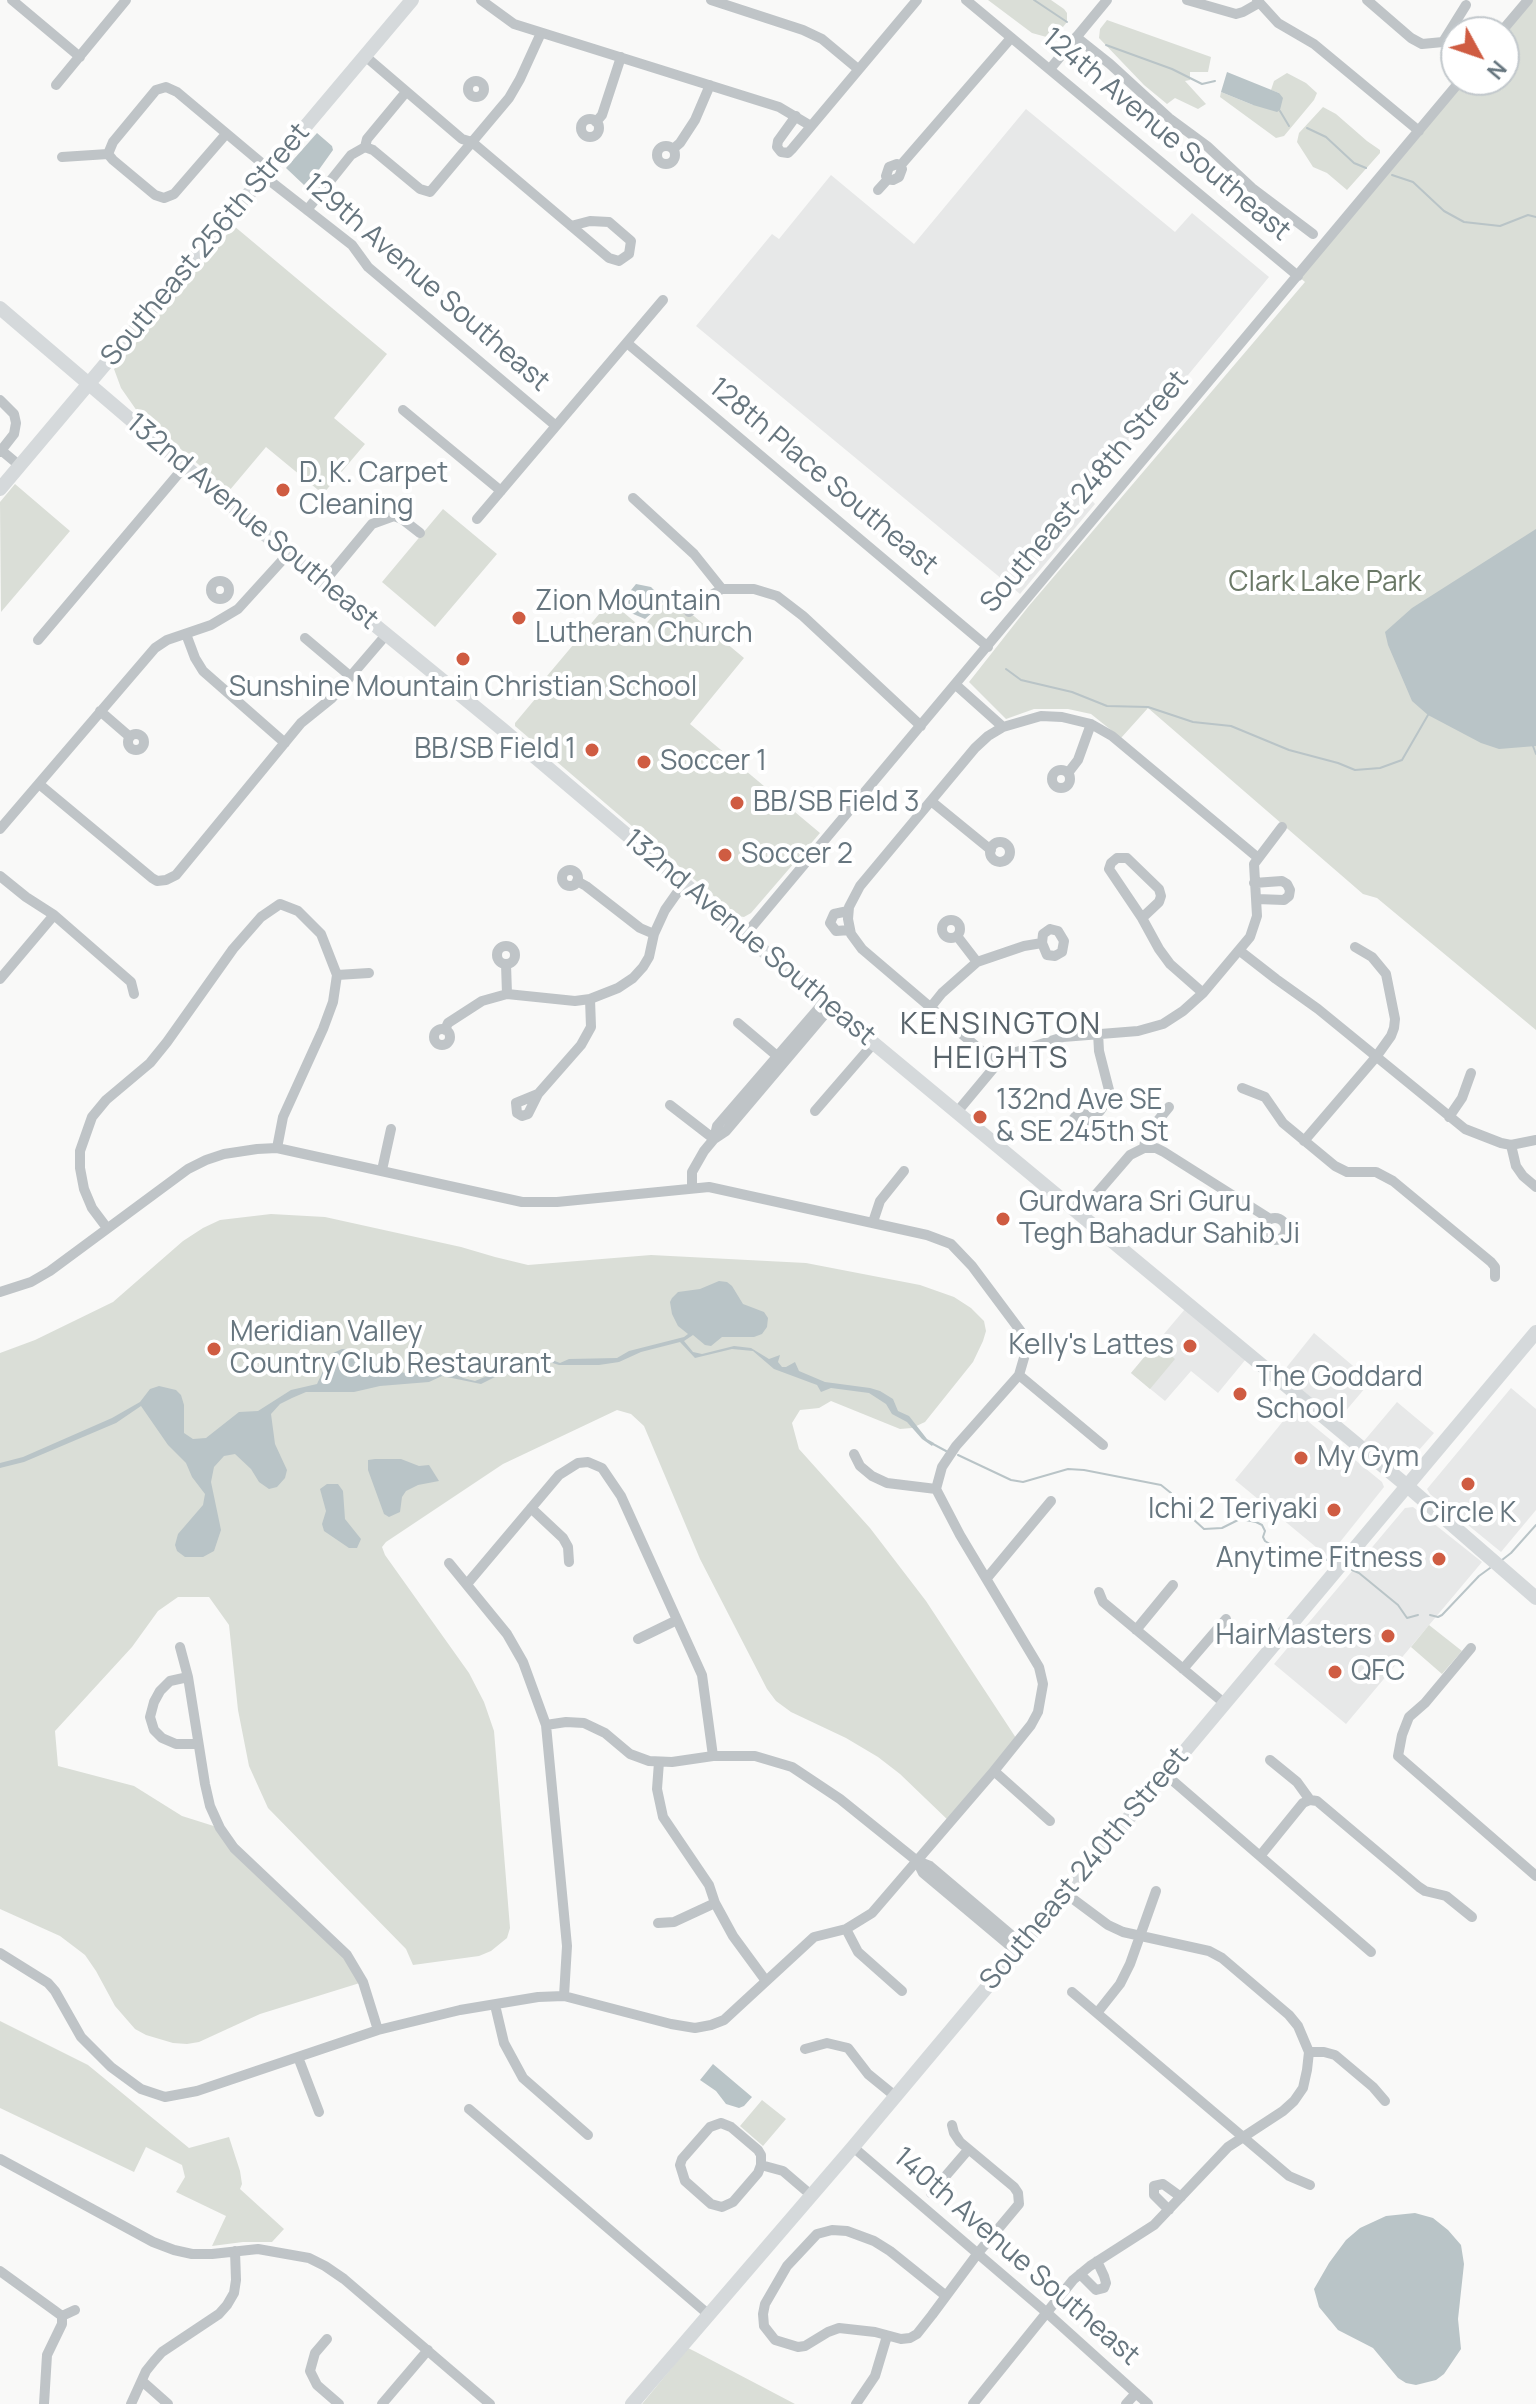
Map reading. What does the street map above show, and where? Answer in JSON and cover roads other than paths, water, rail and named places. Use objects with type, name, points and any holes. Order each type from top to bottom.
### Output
[{"type":"main road","name":"Southeast 256th Street","points":[[0,489],[11,469],[88,385],[412,0]]},
{"type":"main road","name":"132nd Avenue Southeast","points":[[0,308],[288,554],[502,729],[873,1044],[1406,1485],[1536,1598]]},
{"type":"main road","name":"Southeast 240th Street","points":[[632,2404],[853,2147],[1536,1332]]},
{"type":"street","points":[[12,0],[80,57]]},
{"type":"street","points":[[56,85],[126,0]]},
{"type":"street","points":[[481,0],[514,24],[779,107],[811,126]]},
{"type":"street","points":[[711,0],[803,30],[822,39],[858,69]]},
{"type":"street","points":[[796,116],[778,141],[777,147],[781,152],[788,153],[917,0]]},
{"type":"street","name":"124th Avenue Southeast","points":[[966,0],[1298,276]]},
{"type":"street","points":[[1050,69],[1107,0]]},
{"type":"street","points":[[1187,0],[1236,14],[1258,1],[1278,23],[1314,44],[1419,131]]},
{"type":"street","points":[[1367,0],[1411,38],[1422,44],[1440,42]]},
{"type":"street","points":[[1514,16],[1528,0]]},
{"type":"street","points":[[1459,16],[1466,5]]},
{"type":"street","points":[[365,147],[373,150],[420,189],[430,192],[499,110],[520,79],[541,33]]},
{"type":"street","points":[[1076,37],[1169,118],[1207,146],[1252,188],[1313,234]]},
{"type":"street","points":[[878,190],[888,179],[899,177],[900,166],[1011,38]]},
{"type":"street","points":[[365,56],[462,139],[472,142],[571,226],[613,260],[622,260],[629,254],[631,241],[609,222],[590,221],[571,226]]},
{"type":"street","points":[[596,122],[602,115],[621,57]]},
{"type":"street","points":[[673,149],[695,120],[710,85]]},
{"type":"street","name":"129th Avenue Southeast","points":[[108,154],[113,142],[156,90],[166,87],[177,92],[307,210],[352,245],[368,267],[556,426]]},
{"type":"street","points":[[307,210],[351,155],[365,147],[367,139],[406,92]]},
{"type":"street","points":[[482,95],[499,110]]},
{"type":"street","name":"Southeast 248th Street","points":[[745,935],[1448,96]]},
{"type":"street","points":[[62,157],[108,154],[155,195],[164,198],[174,194],[226,134]]},
{"type":"street","points":[[477,519],[663,300]]},
{"type":"street","name":"128th Place Southeast","points":[[627,343],[988,647]]},
{"type":"street","points":[[0,400],[14,414],[16,423],[14,434],[1,451],[11,469]]},
{"type":"street","points":[[403,410],[501,491]]},
{"type":"street","points":[[38,640],[185,466]]},
{"type":"street","points":[[633,498],[694,554],[722,589]]},
{"type":"street","points":[[323,583],[372,524],[394,516],[420,533]]},
{"type":"street","points":[[0,829],[155,648],[167,640],[211,625],[235,611],[288,554]]},
{"type":"street","points":[[689,612],[722,589],[754,589],[777,596],[803,616],[921,726]]},
{"type":"street","points":[[224,598],[235,611]]},
{"type":"street","points":[[186,634],[203,671],[285,743]]},
{"type":"street","points":[[39,784],[152,878],[166,880],[176,875],[307,716],[332,698],[386,635]]},
{"type":"street","points":[[305,638],[350,676]]},
{"type":"street","points":[[956,685],[1003,727]]},
{"type":"street","points":[[100,711],[130,737]]},
{"type":"street","points":[[997,1064],[862,949],[855,942],[849,920],[853,897],[860,886],[988,736],[1003,727],[1041,716],[1091,724],[1112,736],[1257,857]]},
{"type":"street","points":[[1068,773],[1078,760],[1091,724]]},
{"type":"street","points":[[931,801],[991,850]]},
{"type":"street","points":[[957,1112],[997,1064],[1010,1054],[1063,1037],[1138,1031],[1163,1024],[1183,1011],[1240,951],[1255,924],[1257,899],[1253,871],[1257,857],[1282,827]]},
{"type":"street","points":[[1142,918],[1159,902],[1159,889],[1127,858],[1117,858],[1109,869],[1170,964],[1203,993]]},
{"type":"street","points":[[0,876],[54,915],[131,982],[134,994]]},
{"type":"street","points":[[577,881],[623,916],[654,934]]},
{"type":"street","points":[[1254,883],[1282,881],[1290,890],[1284,900],[1257,899]]},
{"type":"street","points":[[445,1030],[448,1023],[482,1001],[507,994],[575,1001],[590,999],[618,988],[633,978],[649,957],[654,934],[665,910],[684,883]]},
{"type":"street","points":[[107,1228],[88,1198],[80,1168],[80,1151],[92,1117],[106,1100],[150,1063],[233,949],[261,917],[280,904],[298,911],[321,934],[337,975],[333,1002],[283,1117],[277,1148]]},
{"type":"street","points":[[834,914],[849,920],[836,931],[830,923],[834,914]]},
{"type":"street","points":[[0,979],[54,915]]},
{"type":"street","points":[[957,936],[977,962]]},
{"type":"street","points":[[930,1008],[977,962],[1016,948],[1042,943]]},
{"type":"street","points":[[1304,1141],[1376,1057],[1394,1028],[1389,984],[1383,968],[1355,947]]},
{"type":"street","points":[[1240,951],[1318,1009],[1449,1117],[1475,1134],[1511,1145],[1536,1140]]},
{"type":"street","points":[[506,964],[507,994]]},
{"type":"street","points":[[337,975],[369,973]]},
{"type":"street","points":[[538,1094],[588,1035],[592,1018],[590,999]]},
{"type":"street","points":[[692,1188],[694,1167],[714,1139],[726,1131],[827,1005]]},
{"type":"street","points":[[738,1023],[781,1059]]},
{"type":"street","points":[[1091,1119],[1106,1102],[1109,1090],[1099,1051],[1098,1033]]},
{"type":"street","points":[[815,1111],[873,1044]]},
{"type":"street","points":[[1449,1117],[1462,1098],[1471,1073]]},
{"type":"street","points":[[1242,1088],[1268,1099],[1280,1120],[1342,1169],[1376,1172],[1393,1181],[1491,1262],[1495,1267],[1495,1277]]},
{"type":"street","points":[[670,1105],[714,1139]]},
{"type":"street","points":[[1144,1148],[1146,1135],[1169,1107]]},
{"type":"street","points":[[382,1170],[391,1129]]},
{"type":"street","points":[[1511,1145],[1516,1166],[1536,1187]]},
{"type":"street","points":[[0,1292],[31,1282],[50,1271],[188,1169],[224,1154],[277,1148],[522,1202],[557,1202],[709,1187],[936,1237],[963,1255],[1022,1333],[1026,1351],[1019,1375],[956,1446],[942,1467],[936,1489],[1039,1667],[1043,1684],[1038,1712],[1031,1725],[872,1913],[846,1929],[814,1937],[732,2015],[711,2025],[695,2028],[564,1996],[538,1997],[378,2030],[181,2095],[165,2097],[128,2081],[97,2054],[73,2026],[48,1983],[0,1953]]},
{"type":"street","points":[[1079,1214],[1130,1155],[1144,1148],[1156,1148],[1270,1219]]},
{"type":"street","points":[[873,1222],[880,1201],[904,1171]]},
{"type":"street","points":[[1019,1375],[1103,1445]]},
{"type":"street","points":[[854,1454],[860,1466],[887,1483],[936,1489]]},
{"type":"street","points":[[467,1584],[559,1475],[578,1463],[588,1462],[602,1468],[615,1485],[702,1675],[713,1756]]},
{"type":"street","points":[[987,1578],[1051,1501]]},
{"type":"street","points":[[531,1508],[563,1538],[568,1547],[569,1562]]},
{"type":"street","points":[[449,1563],[513,1643],[535,1690],[546,1725],[567,1946],[564,1996]]},
{"type":"street","points":[[1136,1630],[1173,1585]]},
{"type":"street","points":[[1099,1592],[1103,1602],[1224,1703]]},
{"type":"street","points":[[1183,1669],[1226,1619]]},
{"type":"street","points":[[638,1639],[677,1620]]},
{"type":"street","points":[[180,1647],[210,1806],[220,1828],[234,1848],[347,1955],[363,1982],[378,2030]]},
{"type":"street","points":[[1471,1648],[1425,1703],[1409,1717],[1398,1752],[1400,1759],[1536,1876]]},
{"type":"street","points":[[188,1677],[170,1681],[160,1691],[150,1717],[154,1730],[162,1738],[176,1744],[198,1744]]},
{"type":"street","points":[[546,1725],[584,1723],[605,1733],[635,1757],[659,1762],[713,1756],[755,1756],[792,1767],[834,1793],[917,1861],[930,1866],[1019,1947]]},
{"type":"street","points":[[1270,1760],[1297,1782],[1310,1800]]},
{"type":"street","points":[[659,1762],[657,1789],[663,1817],[709,1885],[715,1903],[745,1955],[766,1981]]},
{"type":"street","points":[[994,1771],[1050,1821]]},
{"type":"street","points":[[1165,1774],[1371,1952]]},
{"type":"street","points":[[1260,1856],[1303,1803],[1317,1801],[1419,1887],[1446,1896],[1472,1917]]},
{"type":"street","points":[[1097,2013],[1120,1984],[1156,1891]]},
{"type":"street","points":[[973,2404],[1080,2274],[1154,2225],[1209,2165],[1243,2136],[1283,2111],[1303,2088],[1309,2052],[1304,2038],[1289,2015],[1222,1958],[1209,1951],[1139,1937],[1108,1925],[1065,1893]]},
{"type":"street","points":[[658,1923],[674,1922],[715,1903]]},
{"type":"street","points":[[846,1929],[858,1952],[902,1991]]},
{"type":"street","points":[[1072,1992],[1289,2176],[1310,2185]]},
{"type":"street","points":[[495,2005],[504,2043],[523,2078],[588,2135]]},
{"type":"street","points":[[805,2049],[827,2043],[844,2046],[852,2051],[868,2074],[895,2096]]},
{"type":"street","points":[[1309,2052],[1335,2055],[1385,2101]]},
{"type":"street","points":[[298,2057],[319,2112]]},
{"type":"street","points":[[469,2109],[708,2314]]},
{"type":"street","points":[[721,2123],[731,2127],[758,2150],[761,2165],[758,2173],[733,2202],[722,2207],[711,2204],[685,2181],[680,2171],[682,2159],[691,2148],[710,2127],[721,2123]]},
{"type":"street","points":[[946,2296],[874,2241],[847,2231],[825,2231],[808,2241],[787,2266],[765,2304],[764,2326],[775,2340],[798,2347],[839,2328],[901,2339],[917,2334],[1016,2208],[1019,2199],[1014,2187],[968,2150],[954,2133],[952,2125]]},
{"type":"street","name":"140th Avenue Southeast","points":[[853,2147],[1148,2404]]},
{"type":"street","points":[[931,2193],[968,2150]]},
{"type":"street","points":[[0,2159],[153,2242],[192,2254],[258,2249],[309,2258],[325,2266],[490,2404]]},
{"type":"street","points":[[761,2165],[783,2171],[811,2195]]},
{"type":"street","points":[[1169,2210],[1154,2195],[1154,2186],[1163,2184],[1181,2197]]},
{"type":"street","points":[[131,2404],[146,2371],[162,2352],[219,2314],[227,2305],[234,2293],[236,2280],[235,2251]]},
{"type":"street","points":[[1080,2274],[1096,2290],[1104,2288],[1106,2283],[1097,2261]]},
{"type":"street","points":[[0,2271],[62,2316]]},
{"type":"street","points":[[62,2316],[75,2310]]},
{"type":"street","points":[[44,2404],[47,2355],[62,2324],[62,2316]]},
{"type":"street","points":[[856,2404],[875,2376],[887,2336]]},
{"type":"street","points":[[327,2339],[315,2353],[310,2371],[317,2385],[339,2404]]},
{"type":"street","points":[[382,2404],[428,2350]]},
{"type":"street","points":[[142,2381],[168,2404]]},
{"type":"street","points":[[1126,2404],[1136,2393]]},
{"type":"waterway","points":[[1034,0],[1067,22]]},
{"type":"waterway","points":[[1106,45],[1172,69],[1202,84],[1215,81]]},
{"type":"waterway","points":[[1280,111],[1289,126]]},
{"type":"waterway","points":[[1307,128],[1326,137],[1354,163],[1366,168]]},
{"type":"waterway","points":[[1392,175],[1413,182],[1444,211],[1464,222],[1500,226],[1528,215],[1536,217]]},
{"type":"waterway","points":[[1006,669],[1021,680],[1072,692],[1107,706],[1148,707],[1193,722],[1231,726],[1289,750],[1355,770],[1380,768],[1402,760],[1428,715]]},
{"type":"waterway","points":[[1533,746],[1536,754]]},
{"type":"waterway","points":[[933,1444],[946,1451]]},
{"type":"waterway","points":[[958,1455],[1011,1480],[1023,1482],[1068,1469],[1161,1485],[1204,1529],[1222,1528],[1240,1519],[1256,1522],[1265,1531],[1265,1541],[1276,1548],[1294,1556],[1313,1554],[1327,1560]]},
{"type":"waterway","points":[[1502,1560],[1536,1525]]},
{"type":"waterway","points":[[1430,1615],[1442,1615],[1490,1568]]},
{"type":"waterway","points":[[1352,1570],[1398,1605],[1407,1618],[1418,1615]]},
{"type":"place","name":"D. K. Carpet Cleaning","points":[[283,490]]},
{"type":"place","name":"Zion Mountain Lutheran Church","points":[[519,618]]},
{"type":"place","name":"Sunshine Mountain Christian School","points":[[463,659]]},
{"type":"place","name":"BB/SB Field 1","points":[[592,750]]},
{"type":"place","name":"Soccer 1","points":[[644,762]]},
{"type":"place","name":"BB/SB Field 3","points":[[737,803]]},
{"type":"place","name":"Soccer 2","points":[[725,855]]},
{"type":"place","name":"132nd Ave SE & SE 245th St","points":[[980,1117]]},
{"type":"place","name":"Gurdwara Sri Guru Tegh Bahadur Sahib Ji","points":[[1003,1219]]},
{"type":"place","name":"Kelly's Lattes","points":[[1190,1346]]},
{"type":"place","name":"Meridian Valley Country Club Restaurant","points":[[214,1349]]},
{"type":"place","name":"The Goddard School","points":[[1240,1394]]},
{"type":"place","name":"My Gym","points":[[1301,1458]]},
{"type":"place","name":"Circle K","points":[[1468,1484]]},
{"type":"place","name":"Ichi 2 Teriyaki","points":[[1334,1510]]},
{"type":"place","name":"Anytime Fitness","points":[[1439,1559]]},
{"type":"place","name":"HairMasters","points":[[1388,1636]]},
{"type":"place","name":"QFC","points":[[1335,1672]]},
{"type":"district","name":"KENSINGTON HEIGHTS","points":[[1001,1043]]},
{"type":"park label","name":"Clark Lake Park","points":[[1325,583]]}]
